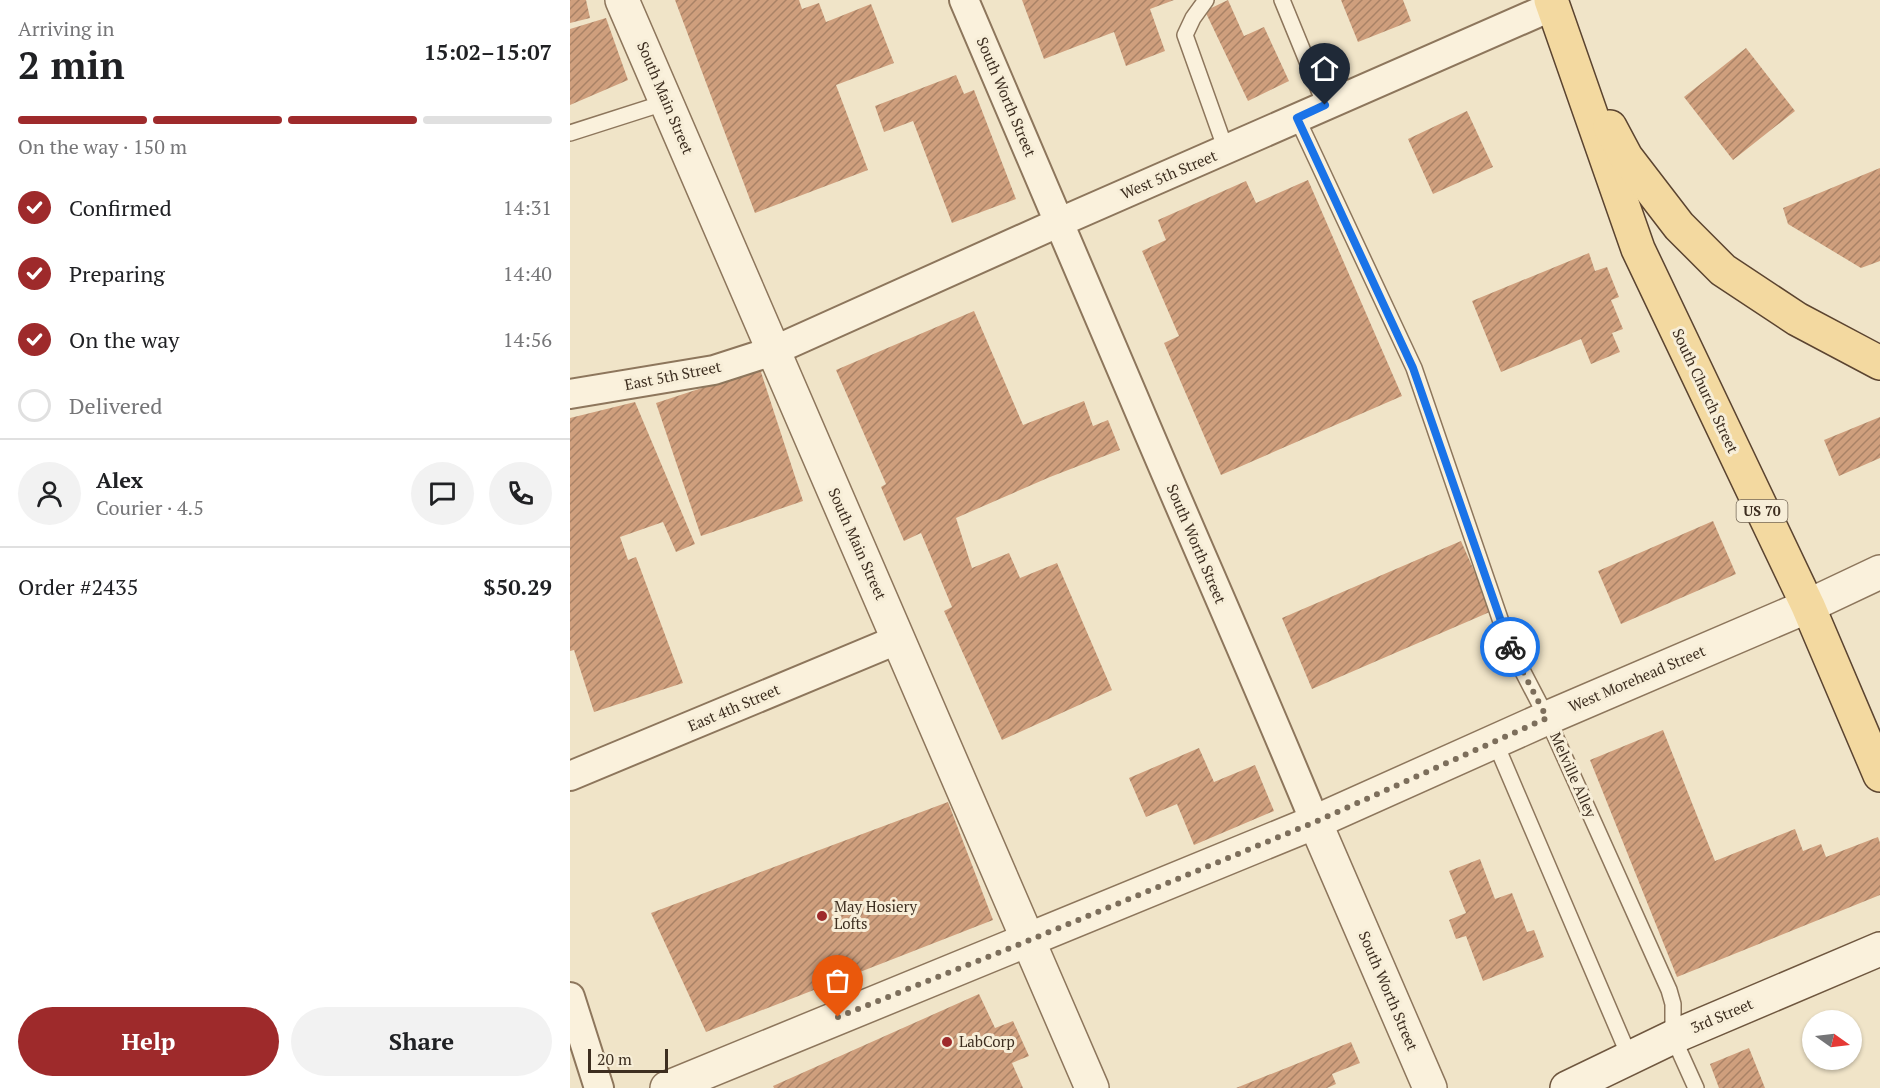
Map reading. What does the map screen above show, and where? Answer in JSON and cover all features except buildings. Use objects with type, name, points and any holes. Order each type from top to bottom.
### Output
[{"type":"main road","points":[[1557,2],[1590,91],[1626,157],[1679,226],[1723,270],[1797,319],[1880,363]]},
{"type":"main road","name":"South Church Street","points":[[1557,2],[1638,249],[1808,606],[1880,775]]},
{"type":"street","name":"South Main Street","points":[[622,0],[1092,1088]]},
{"type":"street","name":"South Worth Street","points":[[964,0],[1430,1088]]},
{"type":"street","name":"West 5th Street","points":[[773,351],[1557,2]]},
{"type":"street","name":"East 5th Street","points":[[570,394],[714,370],[773,351]]},
{"type":"street","name":"West Morehead Street","points":[[667,1088],[1315,822],[1547,718],[1808,606],[1880,572]]},
{"type":"street","name":"East 4th Street","points":[[570,776],[899,639]]},
{"type":"street","name":"3rd Street","points":[[1567,1088],[1673,1037],[1880,949]]},
{"type":"street","points":[[570,997],[599,1088]]},
{"type":"lane","points":[[1206,0],[1192,18],[1185,35],[1226,150]]},
{"type":"lane","points":[[1282,0],[1325,105]]},
{"type":"lane","points":[[570,133],[667,102]]},
{"type":"lane","name":"Melville Alley","points":[[1297,118],[1413,368],[1509,645],[1547,718],[1669,990],[1673,1004],[1673,1037]]},
{"type":"lane","points":[[1495,742],[1630,1058]]},
{"type":"lane","points":[[1673,1037],[1696,1088]]},
{"type":"way so far","points":[[838,1017],[1315,822],[1547,718],[1510,647]]},
{"type":"place","name":"May Hosiery Lofts","points":[[822,916]]},
{"type":"place","name":"LabCorp","points":[[947,1042]]},
{"type":"route","points":[[1325,105],[1297,118],[1413,368],[1510,647]]}]
